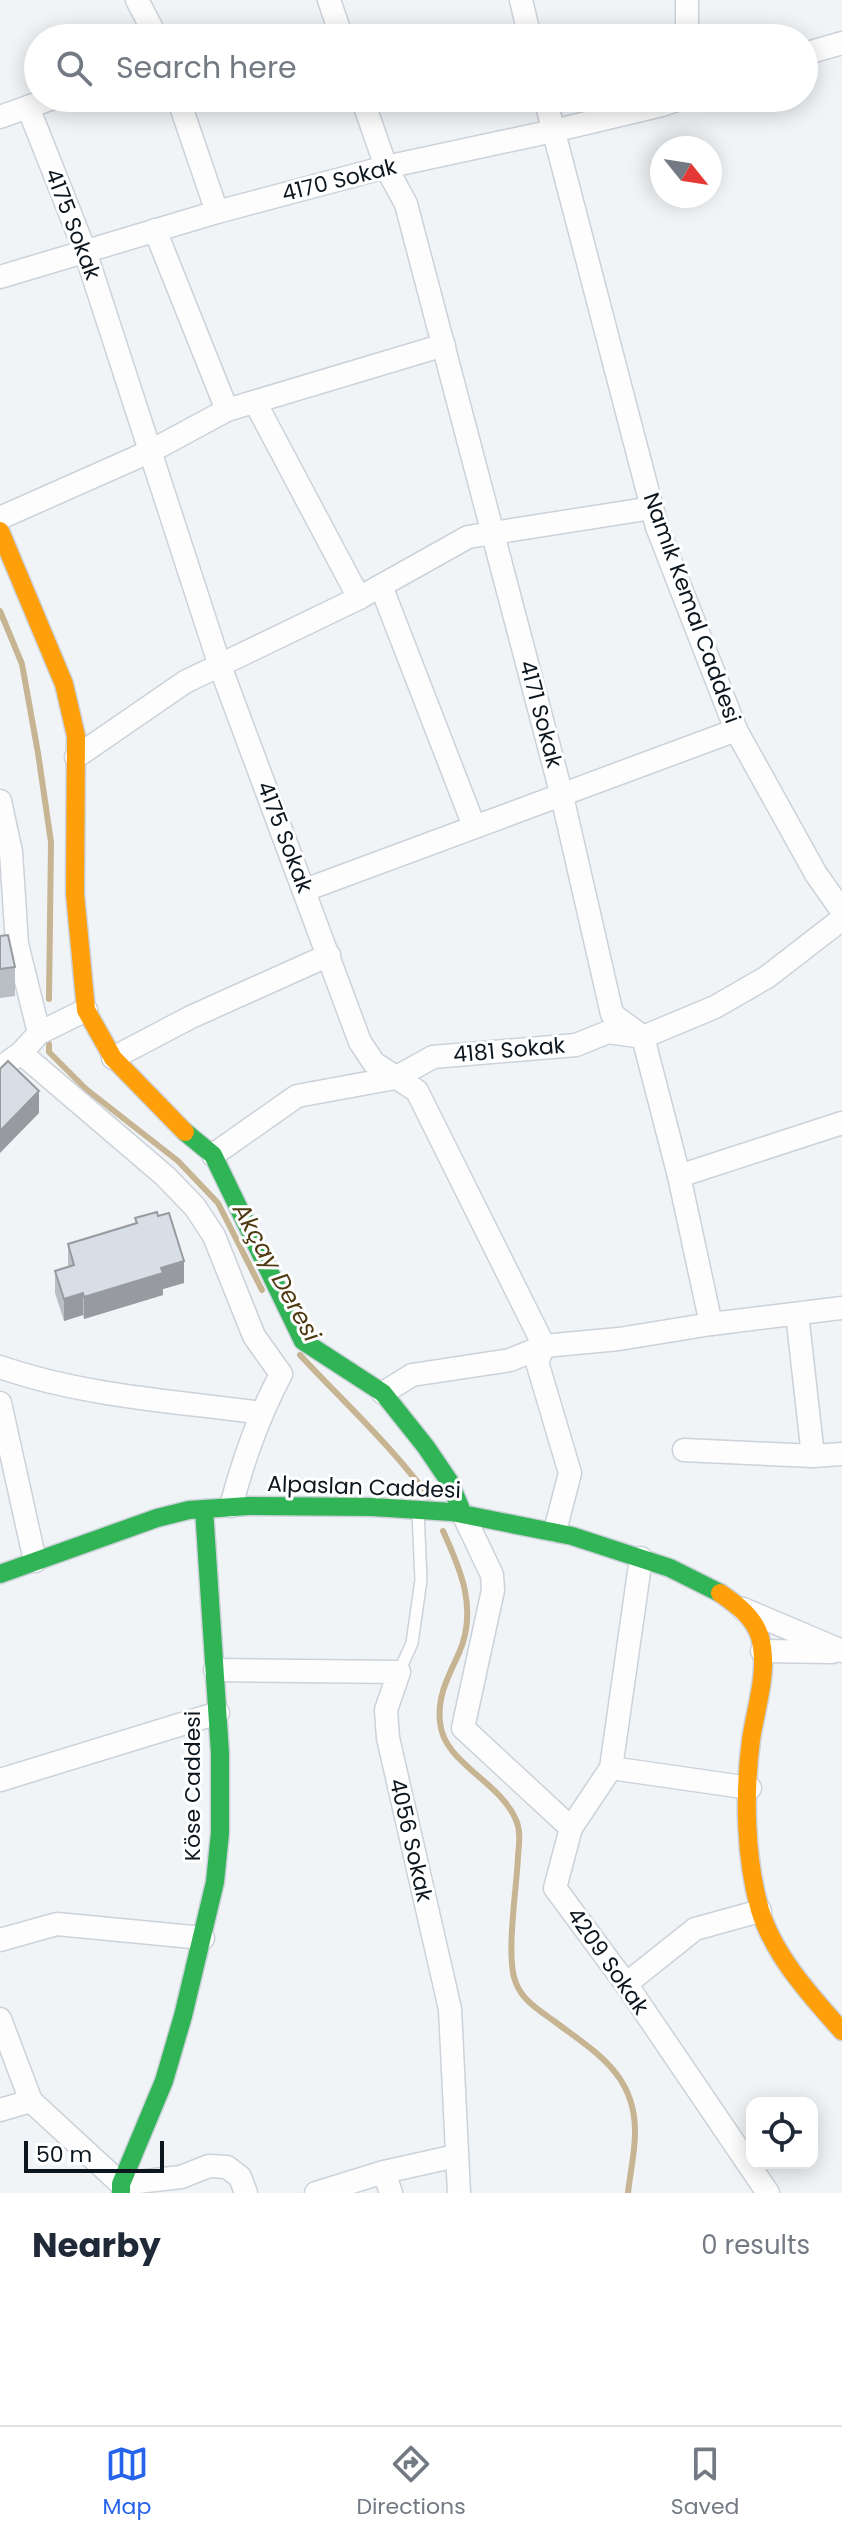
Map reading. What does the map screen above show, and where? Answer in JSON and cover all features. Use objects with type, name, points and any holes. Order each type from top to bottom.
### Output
[{"type":"street","points":[[137,0],[150,24]]},
{"type":"street","points":[[329,0],[337,24]]},
{"type":"street","points":[[521,0],[527,24]]},
{"type":"street","points":[[687,0],[687,24]]},
{"type":"street","points":[[818,50],[842,43]]},
{"type":"street","points":[[0,117],[24,108]]},
{"type":"street","name":"4175 Sokak","points":[[30,112],[85,251],[220,666],[360,1042],[374,1063],[417,1091],[544,1346],[537,1362],[570,1473],[555,1531]]},
{"type":"street","points":[[183,112],[217,212]]},
{"type":"street","name":"4171 Sokak","points":[[367,112],[386,167],[406,204],[562,796],[612,1014],[643,1037]]},
{"type":"street","name":"Namık Kemal Caddesi","points":[[548,112],[657,527],[736,730],[816,874],[842,911]]},
{"type":"street","name":"4170 Sokak","points":[[0,277],[217,212],[386,167],[633,112]]},
{"type":"street","points":[[155,230],[227,410]]},
{"type":"street","points":[[0,518],[151,451],[227,410],[444,345]]},
{"type":"street","points":[[255,402],[359,598]]},
{"type":"street","points":[[76,757],[185,682],[359,598],[468,537],[652,508]]},
{"type":"street","points":[[0,531],[64,684],[76,736],[75,894],[86,1010],[113,1058],[177,1126],[213,1155],[303,1341],[383,1393],[441,1469],[492,1575],[493,1590],[463,1728],[571,1828],[611,1768],[641,1558]]},
{"type":"street","points":[[381,586],[474,826]]},
{"type":"street","points":[[305,890],[736,730]]},
{"type":"street","points":[[0,801],[11,852],[17,944],[39,1033]]},
{"type":"street","name":"4181 Sokak","points":[[213,1155],[297,1096],[395,1078],[433,1057],[576,1045],[608,1032],[643,1037],[715,1007],[767,977],[842,919]]},
{"type":"street","points":[[113,1058],[191,1017],[329,955]]},
{"type":"street","points":[[0,1068],[21,1053],[39,1033],[86,1010]]},
{"type":"street","points":[[643,1037],[679,1176],[711,1324]]},
{"type":"street","points":[[21,1053],[165,1176],[195,1207],[214,1236],[254,1336],[281,1374],[245,1453],[231,1506]]},
{"type":"street","points":[[679,1176],[842,1123]]},
{"type":"street","points":[[383,1393],[412,1375],[510,1360],[544,1346],[619,1339],[842,1308]]},
{"type":"street","points":[[797,1314],[813,1456]]},
{"type":"street","points":[[0,1367],[72,1387],[261,1413]]},
{"type":"street","points":[[0,1403],[35,1561]]},
{"type":"street","points":[[684,1450],[813,1456],[842,1454]]},
{"type":"street","name":"Alpaslan Caddesi","points":[[0,1574],[175,1513],[231,1506],[337,1506],[463,1514],[555,1531],[670,1568],[723,1593],[743,1609],[757,1626],[762,1651],[761,1691],[751,1743],[750,1788],[751,1849],[760,1911],[777,1946],[837,2016]]},
{"type":"street","name":"Köse Caddesi","points":[[121,2189],[164,2081],[215,1882],[220,1833],[220,1753],[204,1509]]},
{"type":"street","points":[[743,1609],[842,1651]]},
{"type":"street","points":[[762,1651],[842,1651]]},
{"type":"street","points":[[215,1670],[399,1672]]},
{"type":"street","name":"4056 Sokak","points":[[399,1672],[386,1710],[388,1738],[450,2009],[459,2193]]},
{"type":"street","points":[[0,1780],[218,1713]]},
{"type":"street","points":[[611,1768],[750,1788]]},
{"type":"street","name":"4209 Sokak","points":[[571,1828],[555,1888],[626,1984],[768,2193]]},
{"type":"street","points":[[626,1984],[695,1929],[760,1911]]},
{"type":"street","points":[[0,1940],[57,1924],[203,1938]]},
{"type":"street","points":[[0,2019],[31,2101],[121,2189],[181,2177],[209,2166],[227,2167],[240,2177],[246,2193]]},
{"type":"street","points":[[0,2110],[31,2101]]},
{"type":"street","points":[[316,2193],[387,2182],[456,2156]]},
{"type":"lane","points":[[399,1672],[412,1643],[421,1580],[418,1510]]},
{"type":"building","points":[[8,935],[15,967],[0,969],[0,936]]},
{"type":"building","points":[[8,1061],[39,1091],[0,1131],[0,1069]]},
{"type":"building","points":[[157,1212],[158,1216],[169,1213],[184,1261],[161,1268],[163,1273],[84,1297],[83,1293],[64,1299],[55,1271],[74,1265],[68,1244],[137,1223],[135,1218]]},
{"type":"waterway","name":"Akçay Deresi","points":[[0,611],[22,664],[51,842],[49,999]]},
{"type":"waterway","name":"Akçay Deresi","points":[[49,1044],[49,1052],[86,1089],[178,1161],[218,1203],[262,1290]]},
{"type":"waterway","name":"Akçay Deresi","points":[[300,1355],[393,1453],[428,1498]]},
{"type":"waterway","name":"Akçay Deresi","points":[[443,1531],[461,1575],[467,1606],[465,1637],[440,1703],[443,1736],[461,1761],[498,1794],[518,1824],[512,1957],[513,1972],[522,1995],[610,2066],[629,2095],[635,2133],[628,2193]]},
{"type":"traffic: fast","points":[[185,1132],[213,1155],[303,1341],[383,1393],[449,1481],[463,1514]]},
{"type":"traffic: fast","points":[[0,1574],[157,1518],[189,1510],[248,1506],[372,1507],[452,1512],[572,1536],[670,1568],[720,1593]]},
{"type":"traffic: fast","points":[[121,2193],[121,2184],[164,2081],[215,1882],[220,1833],[220,1753],[204,1509]]},
{"type":"traffic: slow","points":[[0,531],[64,684],[76,736],[75,894],[86,1010],[113,1058],[185,1132]]},
{"type":"traffic: slow","points":[[720,1593],[749,1617],[760,1637],[762,1650],[761,1688],[747,1782],[751,1869],[760,1910],[784,1959],[842,2031]]}]
